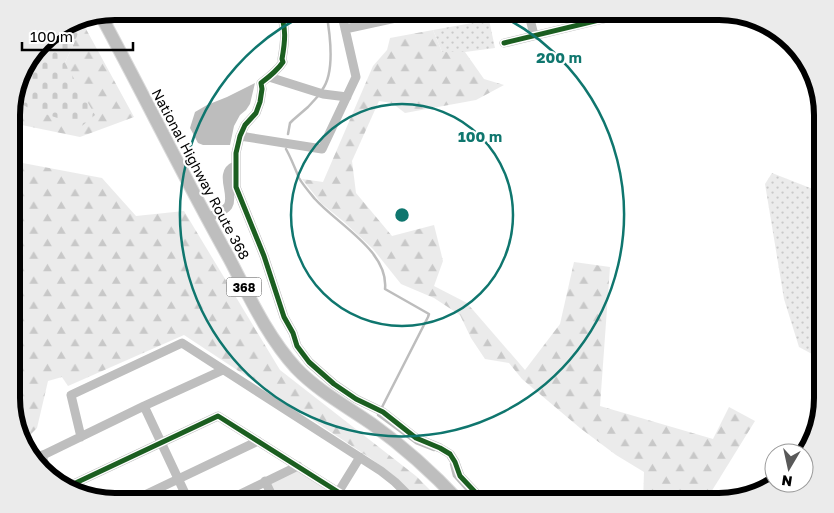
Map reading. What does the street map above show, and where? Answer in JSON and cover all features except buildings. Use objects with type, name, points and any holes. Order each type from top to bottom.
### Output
[{"type":"highway","name":"National Highway Route 368","points":[[104,21],[207,218],[276,342],[297,369],[327,394],[404,449],[451,493]]},
{"type":"street","points":[[284,20],[285,32],[283,62],[280,68],[261,83],[260,102],[256,113],[245,125],[240,136],[235,166],[236,187],[264,256],[284,317],[297,346],[310,362],[334,384],[356,399],[380,410],[416,438],[450,454],[460,476],[476,493]]},
{"type":"street","points":[[240,136],[322,149],[356,78],[343,20]]},
{"type":"street","points":[[345,29],[375,20]]},
{"type":"street","points":[[530,20],[534,35]]},
{"type":"street","points":[[504,42],[598,20]]},
{"type":"street","points":[[269,78],[319,93],[347,97]]},
{"type":"street","points":[[207,218],[225,209],[228,205],[228,172],[230,168],[235,166]]},
{"type":"street","points":[[81,436],[71,395],[182,343],[381,471],[406,493]]},
{"type":"street","points":[[44,462],[42,455],[222,370]]},
{"type":"street","points":[[144,406],[185,493]]},
{"type":"street","points":[[75,484],[218,416],[342,493]]},
{"type":"street","points":[[148,493],[258,440]]},
{"type":"street","points":[[335,493],[339,491],[360,457]]},
{"type":"street","points":[[243,493],[298,466]]},
{"type":"street","points":[[266,482],[271,493]]},
{"type":"green space","points":[[489,20],[495,48],[465,52],[442,52],[433,30]]},
{"type":"green space","points":[[84,25],[134,117],[80,137],[20,125],[21,104],[30,109],[65,63],[79,32],[74,29]]},
{"type":"green space","points":[[74,29],[79,32],[65,63],[95,115],[82,126],[30,109],[21,102],[27,78],[36,62],[52,43],[62,36]]},
{"type":"green space","points":[[433,30],[442,52],[465,52],[484,79],[504,85],[476,100],[405,113],[392,103],[379,101],[352,161],[356,193],[392,236],[434,225],[443,261],[434,286],[467,303],[525,370],[560,324],[574,262],[610,267],[600,406],[713,439],[729,407],[755,421],[710,493],[664,493],[659,491],[659,493],[643,493],[644,472],[616,455],[580,428],[522,379],[509,363],[485,359],[471,338],[460,315],[434,298],[401,284],[373,249],[321,203],[302,179],[323,182],[373,66],[387,50],[390,38]]},
{"type":"green space","points":[[20,163],[102,178],[136,216],[184,211],[280,370],[416,476],[433,493],[411,493],[398,479],[370,458],[184,335],[68,386],[62,377],[48,381],[37,428],[28,437],[22,417],[20,398]]},
{"type":"green space","points":[[772,173],[814,189],[814,355],[799,347],[784,299],[765,184]]},
{"type":"green space","points":[[295,471],[300,471],[327,488],[326,493],[274,493],[270,486],[271,482]]},
{"type":"shaded area","points":[[255,83],[250,104],[240,115],[234,126],[230,145],[203,145],[198,143],[190,128],[195,112]]},
{"type":"waterway","points":[[322,90],[329,73],[331,52],[327,20]]},
{"type":"waterway","points":[[288,134],[290,123],[319,95]]},
{"type":"waterway","points":[[286,149],[299,178],[315,199],[360,239],[379,262],[384,275],[385,289],[429,314],[378,415],[416,443],[434,450]]},
{"type":"waterway","points":[[451,464],[454,476],[469,493]]},
{"type":"cycle path","points":[[282,20],[283,62],[276,71],[261,83],[260,102],[256,113],[245,125],[240,136],[236,153],[236,187],[264,256],[284,317],[293,333],[297,346],[309,362],[334,384],[356,399],[383,412],[416,438],[450,454],[460,476],[476,493]]},
{"type":"cycle path","points":[[504,43],[599,20]]},
{"type":"cycle path","points":[[74,484],[218,416],[340,493]]}]
